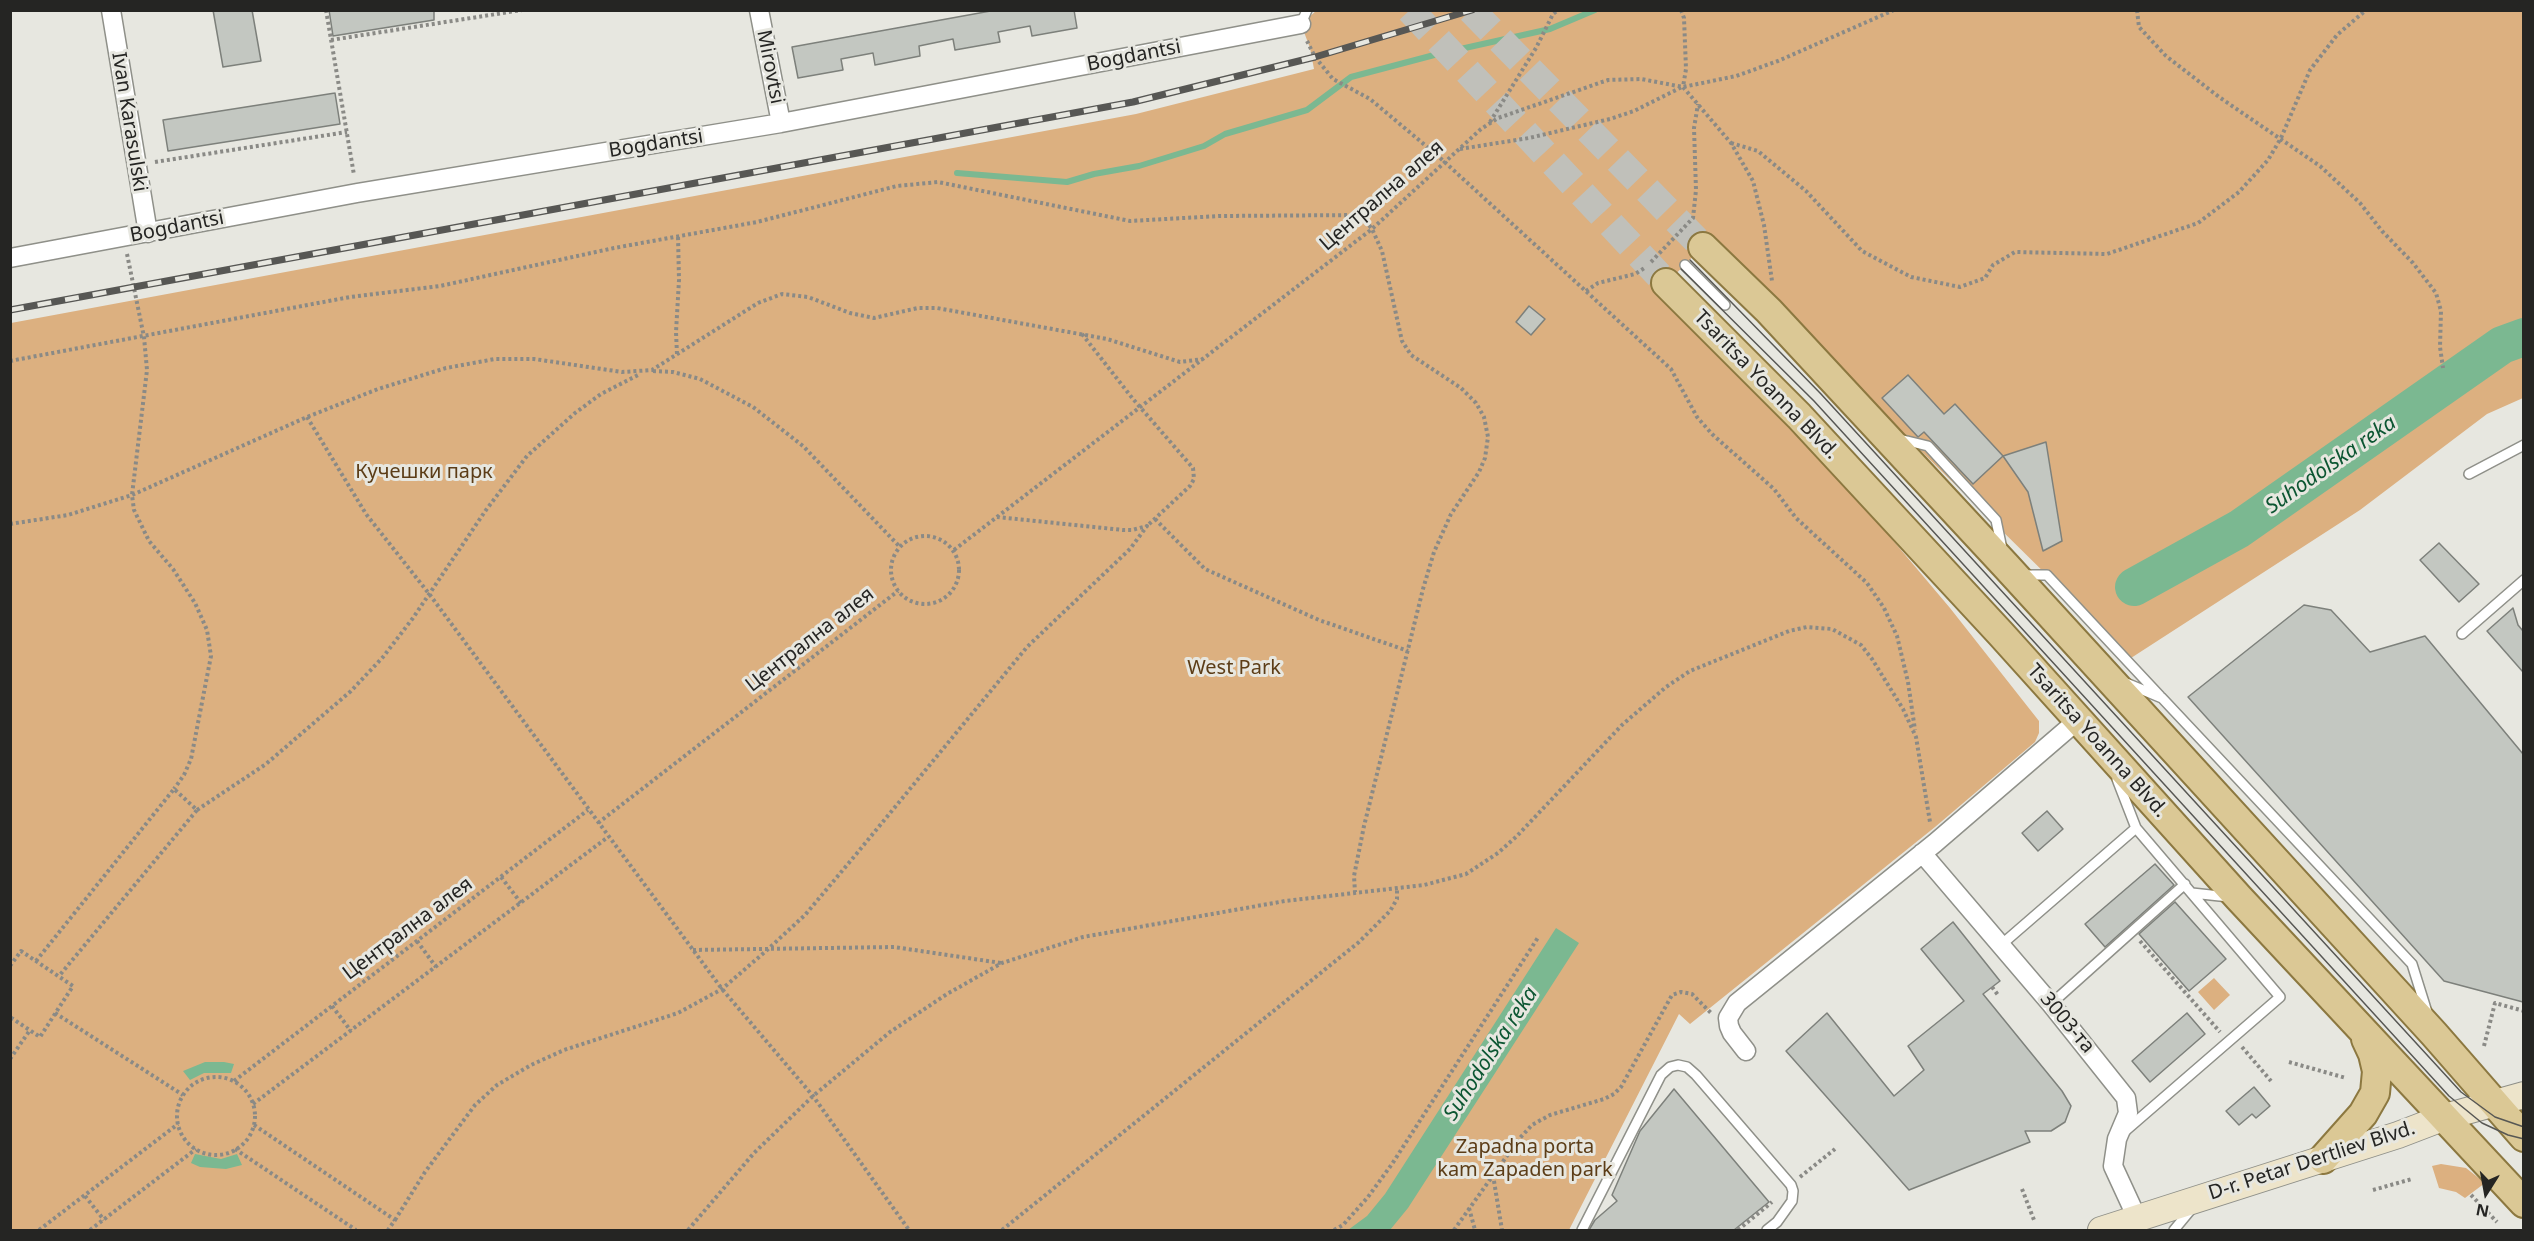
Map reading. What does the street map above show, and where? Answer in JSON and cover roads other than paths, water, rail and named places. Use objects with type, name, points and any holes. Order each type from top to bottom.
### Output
[{"type":"main road","points":[[1685,265],[1769,311],[2010,570],[2434,1034],[2523,1137]]},
{"type":"main road","name":"Tsaritsa Yoanna Blvd.","points":[[1685,265],[1798,416],[2001,634],[2239,898],[2523,1203]]},
{"type":"main road","points":[[2323,1159],[2363,1114],[2375,1093],[2376,1064],[2361,1029]]},
{"type":"main road","name":"D-r. Petar Dertliev Blvd.","points":[[2101,1230],[2398,1135],[2445,1117],[2523,1095]]},
{"type":"street","name":"Ivan Karasulski","points":[[111,10],[148,233]]},
{"type":"street","name":"Mirovtsi","points":[[759,10],[781,123]]},
{"type":"street","name":"Bogdantsi","points":[[10,258],[357,193],[781,123],[1304,17]]},
{"type":"street","points":[[1746,1051],[1732,1033],[1728,1018],[1737,1003],[1928,848],[2078,720]]},
{"type":"street","name":"3003-та","points":[[1928,848],[2001,945],[2126,1098],[2128,1113],[2116,1139],[2113,1167],[2137,1218]]},
{"type":"lane","points":[[1685,265],[1725,305]]},
{"type":"lane","points":[[2469,474],[2523,445]]},
{"type":"lane","points":[[2010,570],[2047,575],[2412,964],[2434,1034]]},
{"type":"lane","points":[[2462,634],[2523,580]]},
{"type":"lane","points":[[2107,676],[2162,698]]},
{"type":"lane","points":[[2107,752],[2136,828],[2280,997],[2116,1139]]},
{"type":"lane","points":[[2001,945],[2136,828]]},
{"type":"lane","points":[[2051,1004],[2185,884]]},
{"type":"lane","points":[[2192,893],[2239,898]]},
{"type":"lane","points":[[1582,1230],[1661,1075],[1670,1067],[1678,1065],[1687,1067],[1696,1075],[1791,1185],[1792,1201],[1777,1222],[1767,1230]]},
{"type":"lane","points":[[2174,1230],[2201,1197]]},
{"type":"water","points":[[1556,928],[1579,943],[1408,1208],[1390,1230],[1348,1230],[1367,1216],[1385,1194]]},
{"type":"water","points":[[205,1062],[234,1064],[231,1073],[204,1073],[190,1080],[183,1071]]},
{"type":"water","points":[[195,1154],[221,1159],[237,1154],[242,1165],[226,1169],[200,1167],[191,1163]]},
{"type":"waterway","points":[[957,173],[1067,182],[1094,174],[1139,166],[1204,146],[1225,134],[1307,110],[1351,77],[1438,54],[1550,29],[1595,10]]},
{"type":"waterway","name":"Suhodolska reka","points":[[2134,587],[2239,529],[2502,345],[2524,337]]},
{"type":"tunnel","points":[[1410,10],[1666,283]]},
{"type":"tunnel","points":[[1471,10],[1703,247]]},
{"type":"tram line","points":[[1690,260],[1821,394],[2461,1092],[2495,1117],[2524,1127]]},
{"type":"tram line","points":[[1681,269],[1814,401],[2449,1096],[2482,1123],[2508,1135],[2524,1139]]},
{"type":"railway","points":[[10,310],[1133,102],[1315,57],[1472,10]]},
{"type":"park label","name":"Кучешки парк","points":[[424,472]]},
{"type":"park label","name":"West Park","points":[[1234,668]]},
{"type":"park label","name":"Zapadna porta kam Zapaden park","points":[[1525,1158]]}]
